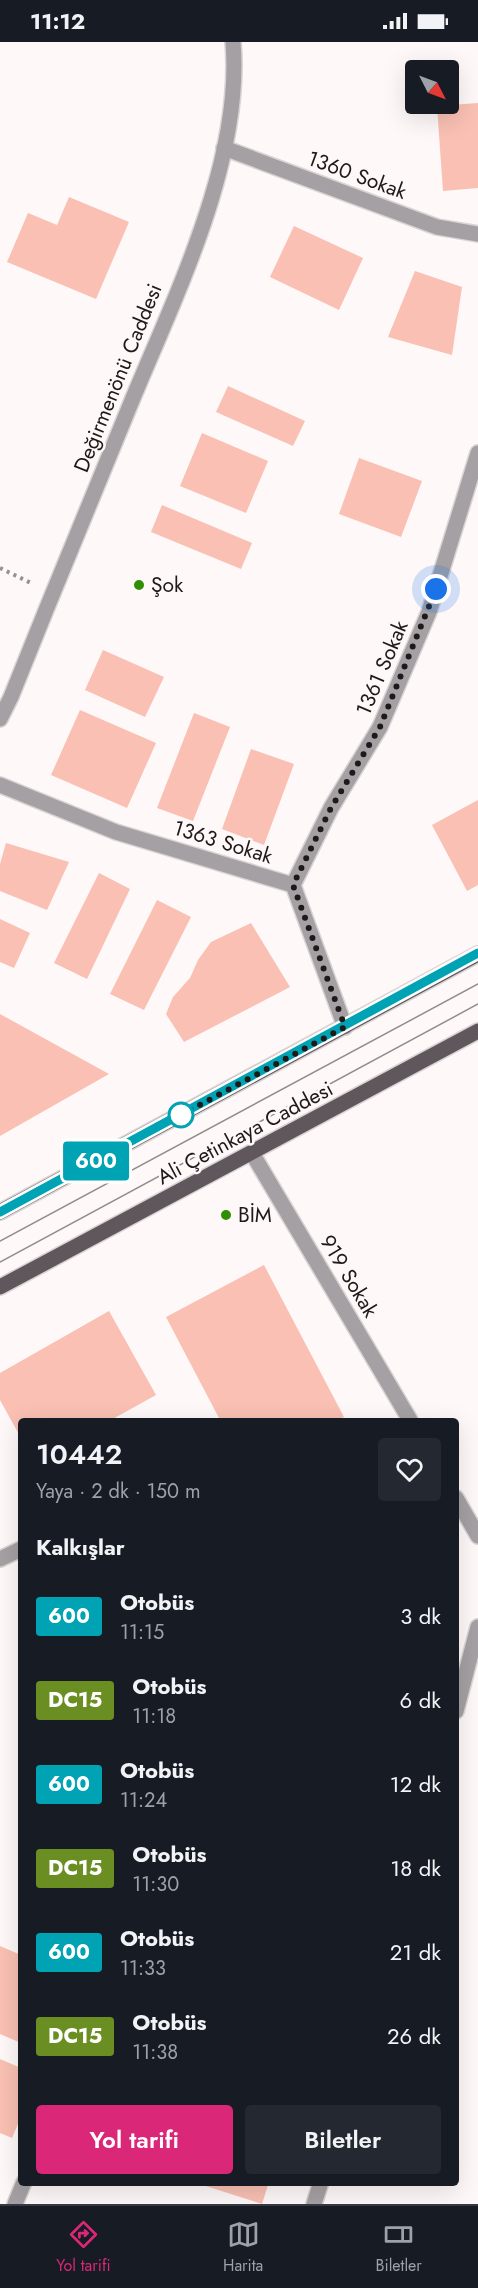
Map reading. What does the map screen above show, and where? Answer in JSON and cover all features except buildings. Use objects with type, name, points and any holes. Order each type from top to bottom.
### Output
[{"type":"main road","points":[[0,1212],[478,954]]},
{"type":"main road","name":"Ali Çetinkaya Caddesi","points":[[0,1287],[478,1031]]},
{"type":"street","name":"Değirmenönü Caddesi","points":[[0,719],[195,247],[224,148],[234,92],[233,42]]},
{"type":"street","name":"1360 Sokak","points":[[224,148],[437,227],[478,234]]},
{"type":"street","name":"1361 Sokak","points":[[293,885],[331,808],[380,727],[429,612],[478,453]]},
{"type":"street","name":"1363 Sokak","points":[[0,786],[116,832],[293,885],[345,1027]]},
{"type":"street","name":"919 Sokak","points":[[252,1153],[409,1418]]},
{"type":"street","points":[[459,1506],[478,1536]]},
{"type":"street","points":[[0,1559],[18,1550]]},
{"type":"street","points":[[459,1700],[478,1627]]},
{"type":"street","points":[[15,2204],[22,2186]]},
{"type":"street","points":[[314,2204],[320,2186]]},
{"type":"path","points":[[0,568],[52,594]]},
{"type":"tram line","points":[[0,1241],[478,984]]},
{"type":"tram line","points":[[0,1262],[478,1004]]},
{"type":"bus line","name":"600","points":[[0,1212],[478,953]]},
{"type":"place","name":"Şok","points":[[139,585]]},
{"type":"place","name":"BİM","points":[[226,1215]]},
{"type":"route","points":[[181,1115],[345,1027],[293,885],[331,808],[380,727],[429,612],[436,589]]}]
